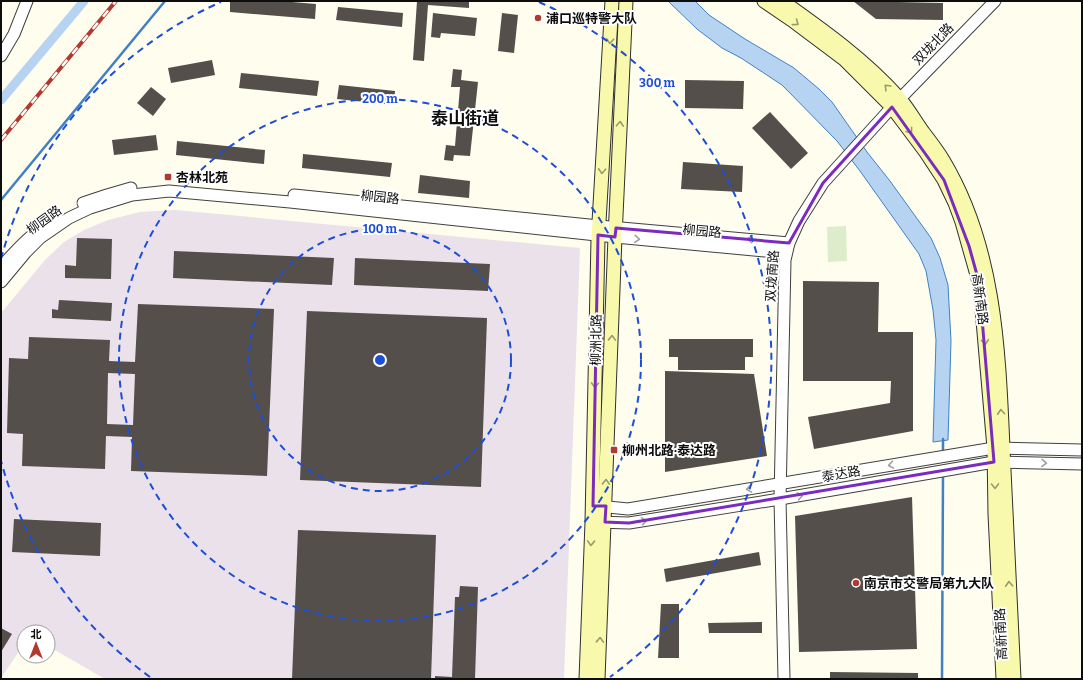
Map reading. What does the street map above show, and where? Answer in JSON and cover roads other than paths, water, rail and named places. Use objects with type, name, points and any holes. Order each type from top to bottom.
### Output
[{"type":"main road","name":"高新南路","points":[[764,1],[844,59],[896,103]]},
{"type":"main road","name":"高新南路","points":[[782,1],[823,30],[869,69],[896,103],[944,180],[955,203],[979,282],[998,449],[1014,679]]},
{"type":"main road","name":"柳洲北路","points":[[598,679],[598,230],[612,2]]},
{"type":"main road","name":"柳洲北路","points":[[599,506],[615,232],[626,2]]},
{"type":"main road","name":"高新南路","points":[[999,462],[995,514],[1003,679]]},
{"type":"main road","name":"柳洲北路","points":[[586,679],[599,522]]},
{"type":"street","points":[[1,56],[14,34],[27,1]]},
{"type":"street","name":"双垅北路","points":[[896,103],[995,1]]},
{"type":"street","name":"双垅南路","points":[[784,679],[780,484],[787,248],[807,206],[823,182],[896,103]]},
{"type":"street","name":"柳园路","points":[[1,267],[37,231],[69,210],[107,194],[148,185],[182,185],[290,194],[615,232],[787,248]]},
{"type":"street","name":"柳园路","points":[[1,282],[40,238],[69,218],[90,208],[132,195],[150,192],[168,191],[598,230]]},
{"type":"street","name":"泰达路","points":[[599,506],[628,509],[930,458],[998,449],[1082,450]]},
{"type":"street","name":"泰达路","points":[[599,522],[629,523],[999,462],[1082,464]]},
{"type":"water","points":[[668,1],[695,1],[709,15],[745,39],[794,68],[819,89],[832,102],[931,238],[940,258],[948,285],[951,341],[948,440],[933,442],[936,340],[933,310],[926,271],[919,254],[837,141],[782,85],[741,58],[722,48],[697,29]]},
{"type":"waterway","points":[[1,100],[84,1]]},
{"type":"waterway","points":[[1,200],[165,1]]},
{"type":"waterway","points":[[943,439],[943,454]]},
{"type":"waterway","points":[[942,679],[943,475]]},
{"type":"railway","points":[[1,140],[116,1]]},
{"type":"place","name":"浦口巡特警大队","points":[[538,18]]},
{"type":"place","name":"杏林北苑","points":[[168,177]]},
{"type":"place","name":"柳州北路·泰达路","points":[[614,450]]},
{"type":"place","name":"南京市交警局第九大队","points":[[856,583]]},
{"type":"district","name":"泰山街道","points":[[465,118]]}]
